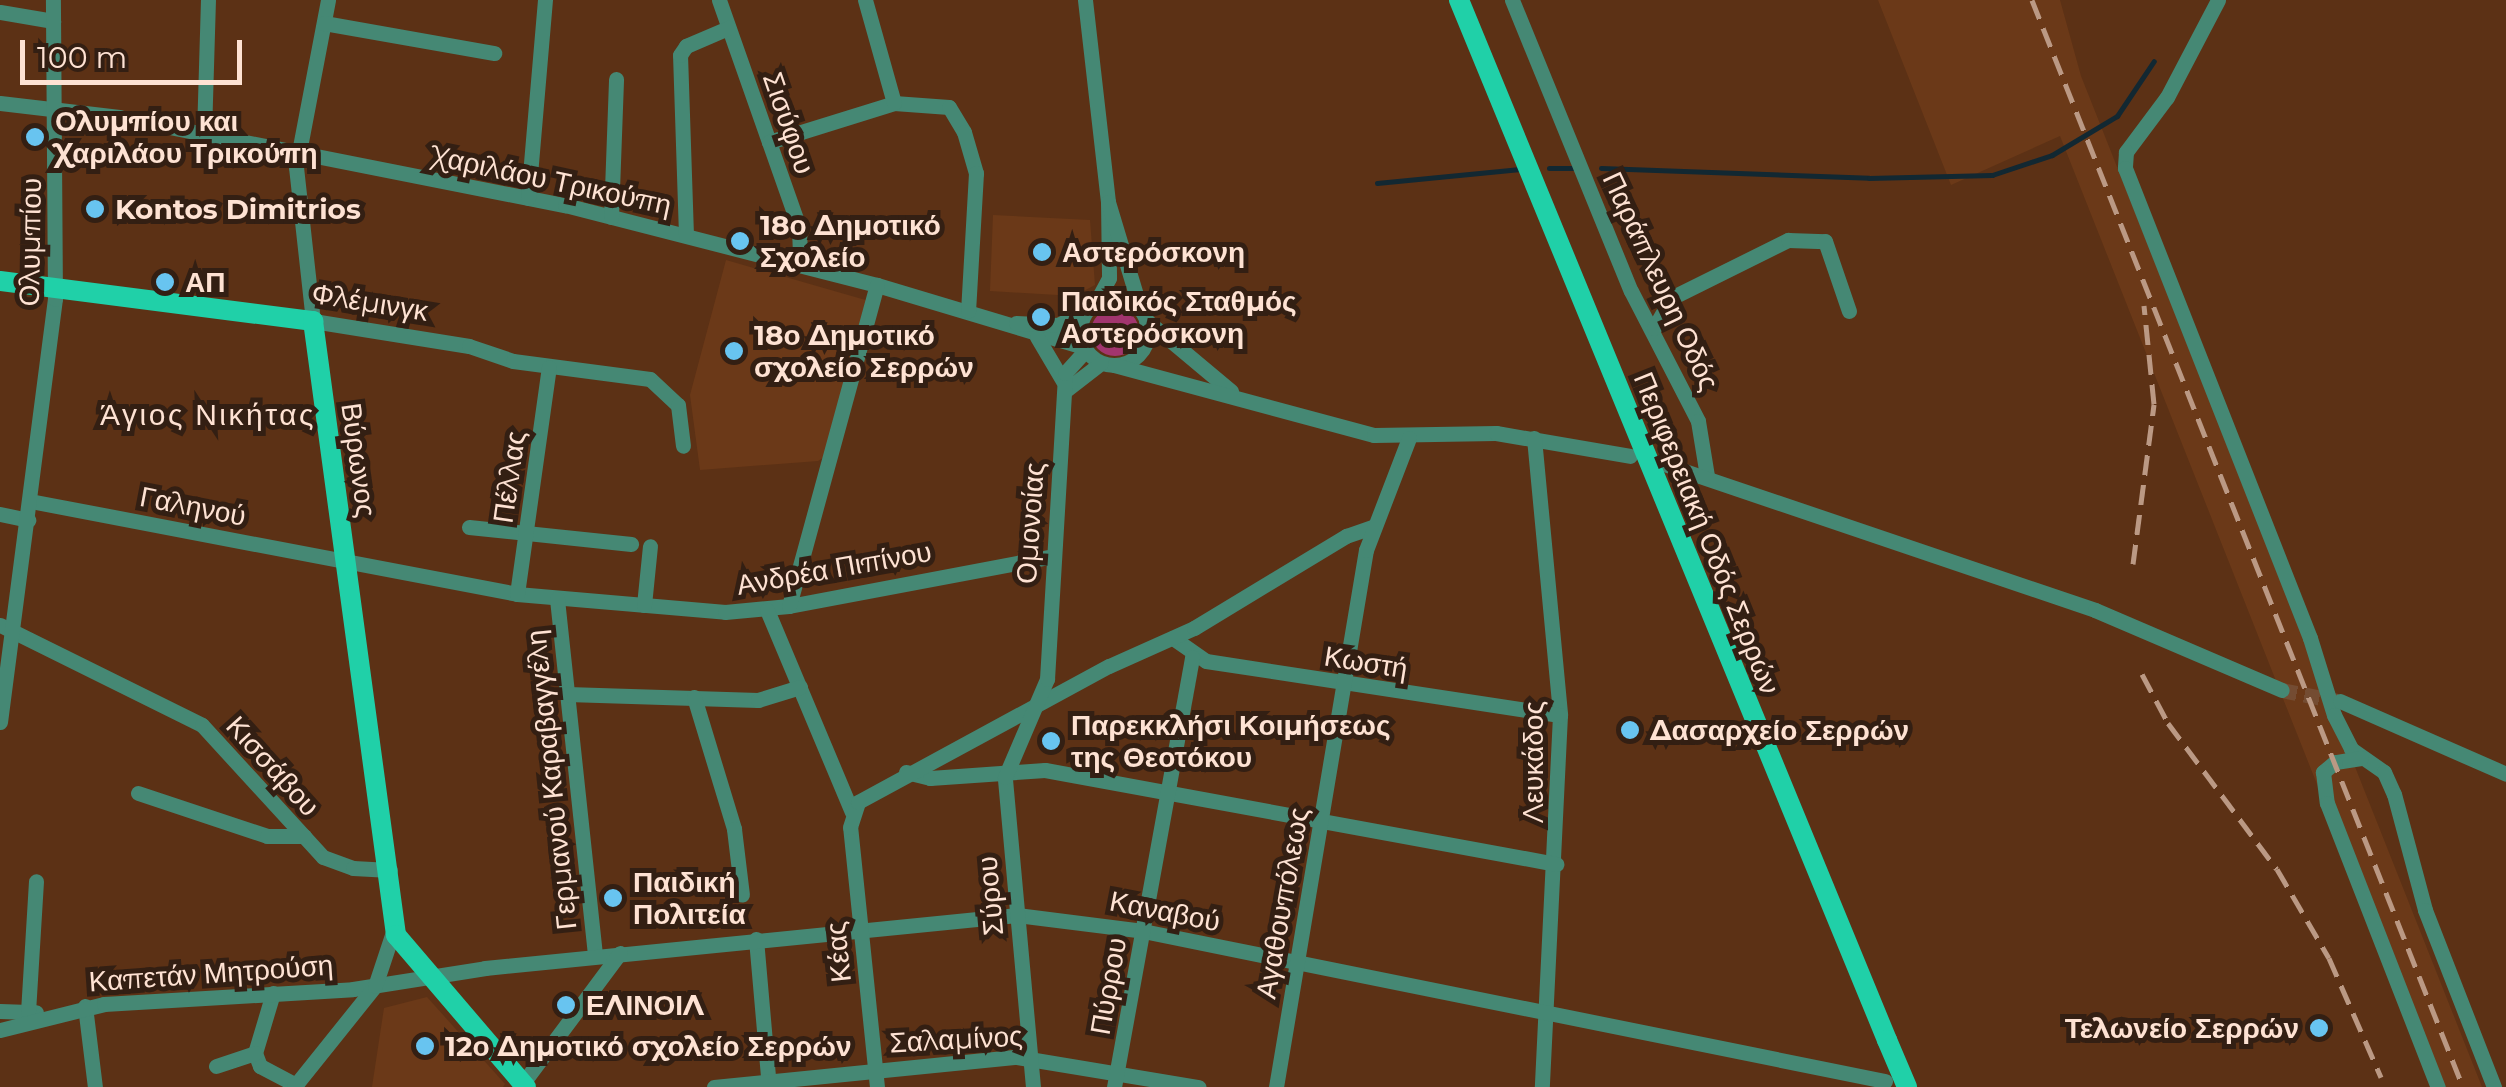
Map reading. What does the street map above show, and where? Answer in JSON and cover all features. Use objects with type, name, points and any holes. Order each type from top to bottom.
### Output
[{"type":"main road","name":"Περιφερειακή Οδός Σερρών","points":[[1459,0],[1907,1087]]},
{"type":"main road","name":"Φλέμινγκ","points":[[0,280],[313,321]]},
{"type":"main road","name":"Βύρωνος","points":[[313,321],[390,870],[394,929]]},
{"type":"main road","points":[[394,929],[428,978],[523,1086]]},
{"type":"street","name":"Ολυμπίου","points":[[0,722],[7,626],[28,520],[56,288],[53,0]]},
{"type":"street","points":[[204,134],[208,0]]},
{"type":"street","name":"Βύρωνος","points":[[313,321],[297,191],[300,152],[328,0]]},
{"type":"street","points":[[528,198],[546,0]]},
{"type":"street","name":"Σισύφου","points":[[719,0],[802,237],[800,265]]},
{"type":"street","points":[[865,0],[894,103]]},
{"type":"street","points":[[1084,0],[1108,202],[1110,278],[1080,331],[1085,348],[1107,364],[1238,396],[1342,428],[1409,438],[1478,432],[1630,456]]},
{"type":"street","name":"Παράπλευρη Οδός","points":[[1512,0],[1631,291],[1654,328],[1698,420],[1707,476]]},
{"type":"street","points":[[2218,0],[2167,97],[2126,152],[2125,168],[2310,638],[2326,696],[2361,758],[2384,772],[2394,794],[2419,893],[2494,1087]]},
{"type":"street","points":[[0,12],[53,21]]},
{"type":"street","points":[[324,22],[494,53]]},
{"type":"street","points":[[686,235],[680,56],[686,46],[728,28]]},
{"type":"street","points":[[612,216],[616,78]]},
{"type":"street","name":"Χαριλάου Τρικούπη","points":[[0,103],[57,108],[204,134],[612,216],[878,285],[1085,348]]},
{"type":"street","points":[[769,142],[894,103],[949,107],[964,132],[976,172],[968,311]]},
{"type":"street","points":[[1034,335],[1054,359],[1066,390],[1107,364],[1142,351],[1144,316],[1108,202]]},
{"type":"street","points":[[1654,328],[1670,298],[1788,240],[1825,240],[1849,311]]},
{"type":"street","points":[[788,606],[878,285]]},
{"type":"street","points":[[1012,323],[1058,325],[1116,297],[1238,396]]},
{"type":"street","name":"Φλέμινγκ","points":[[313,321],[470,346],[549,367],[657,384],[678,405],[683,446]]},
{"type":"street","name":"Ομονοίας","points":[[1036,707],[1047,679],[1066,390],[1070,362],[1085,348]]},
{"type":"street","name":"Πέλλας","points":[[510,593],[526,533],[549,367]]},
{"type":"street","name":"Αγαθουπόλεως","points":[[1276,1087],[1372,527],[1409,438]]},
{"type":"street","name":"Λευκάδος","points":[[1534,438],[1560,715],[1556,864],[1542,1087]]},
{"type":"street","points":[[1664,464],[2095,610],[2282,690]]},
{"type":"street","name":"Γαληνού","points":[[30,501],[510,593]]},
{"type":"street","points":[[0,514],[28,520]]},
{"type":"street","points":[[468,526],[631,544]]},
{"type":"street","points":[[852,812],[868,793],[906,772],[1173,638],[1346,536],[1372,527]]},
{"type":"street","points":[[644,605],[650,546]]},
{"type":"street","name":"Ανδρέα Πιπίνου","points":[[510,593],[644,605],[767,610],[1053,556]]},
{"type":"street","name":"Γερμανού Καραβαγγέλη","points":[[557,599],[596,956]]},
{"type":"street","name":"Κέας","points":[[767,610],[852,812],[877,1087]]},
{"type":"street","name":"Κισσάβου","points":[[7,626],[202,725],[328,860],[390,870]]},
{"type":"street","points":[[1173,638],[1192,657]]},
{"type":"street","name":"Κωστή","points":[[1192,657],[1344,684],[1560,715]]},
{"type":"street","name":"Πύρρου","points":[[1116,1080],[1192,657]]},
{"type":"street","points":[[566,694],[758,700],[800,687]]},
{"type":"street","points":[[694,697],[734,829],[742,894]]},
{"type":"street","points":[[2340,701],[2506,774]]},
{"type":"street","points":[[1006,768],[1036,707]]},
{"type":"street","points":[[2361,758],[2328,765],[2322,780],[2327,803],[2438,1087]]},
{"type":"street","points":[[906,772],[930,778],[1006,768],[1169,793],[1556,864]]},
{"type":"street","name":"Σύρου","points":[[1006,768],[1033,1087]]},
{"type":"street","points":[[138,793],[267,836],[304,836]]},
{"type":"street","points":[[28,1012],[36,881]]},
{"type":"street","name":"Καναβού","points":[[428,978],[620,953],[1017,915],[1143,931],[1885,1081]]},
{"type":"street","points":[[273,993],[255,1053],[260,1066],[295,1086],[375,986],[394,929]]},
{"type":"street","points":[[756,939],[769,1084]]},
{"type":"street","points":[[523,1086],[620,953]]},
{"type":"street","name":"Καπετάν Μητρούση","points":[[0,1030],[85,1006],[375,986],[428,978]]},
{"type":"street","points":[[85,1006],[95,1087]]},
{"type":"street","points":[[0,1010],[54,1012]]},
{"type":"street","points":[[216,1066],[255,1053]]},
{"type":"street","name":"Σαλαμίνος","points":[[714,1087],[769,1084],[876,1069],[1030,1058],[1116,1080],[1199,1087]]},
{"type":"shaded area","points":[[1878,0],[2060,0],[2081,76],[2482,1087],[2437,1087],[2060,136],[1951,185]]},
{"type":"shaded area","name":"Αστερόσκονη","points":[[993,215],[1090,220],[1095,285],[1074,296],[990,291]]},
{"type":"shaded area","points":[[726,260],[869,301],[826,456],[818,461],[700,470],[690,395]]},
{"type":"shaded area","points":[[1115,308],[1132,315],[1139,332],[1132,349],[1115,356],[1098,349],[1091,332],[1098,315]]},
{"type":"shaded area","name":"12ο Δημοτικό σχολείο Σερρών","points":[[427,997],[505,1084],[503,1087],[372,1087],[384,1008]]},
{"type":"waterway","points":[[1601,168],[1869,178],[1992,175],[2052,155],[2117,116],[2154,61]]},
{"type":"waterway","points":[[1549,168],[1573,168]]},
{"type":"waterway","points":[[1377,183],[1520,169]]},
{"type":"tunnel","points":[[2282,690],[2337,701]]},
{"type":"railway","points":[[2032,0],[2463,1087]]},
{"type":"railway","points":[[2133,564],[2154,404],[2144,306]]},
{"type":"railway","points":[[2142,674],[2168,723],[2277,869],[2329,958],[2381,1077]]},
{"type":"place","name":"Ολυμπίου και Χαριλάου Τρικούπη","points":[[35,137]]},
{"type":"place","name":"Kontos Dimitrios","points":[[95,209]]},
{"type":"place","name":"18ο Δημοτικό Σχολείο","points":[[740,241]]},
{"type":"place","name":"Αστερόσκονη","points":[[1042,252]]},
{"type":"place","name":"ΑΠ","points":[[165,282]]},
{"type":"place","name":"Παιδικός Σταθμός Αστερόσκονη","points":[[1041,317]]},
{"type":"place","name":"18ο Δημοτικό σχολείο Σερρών","points":[[734,351]]},
{"type":"place","name":"Δασαρχείο Σερρών","points":[[1630,730]]},
{"type":"place","name":"Παρεκκλήσι Κοιμήσεως της Θεοτόκου","points":[[1051,741]]},
{"type":"place","name":"Παιδική Πολιτεία","points":[[613,898]]},
{"type":"place","name":"ΕΛΙΝΟΙΛ","points":[[566,1005]]},
{"type":"place","name":"Τελωνείο Σερρών","points":[[2319,1028]]},
{"type":"place","name":"12ο Δημοτικό σχολείο Σερρών","points":[[425,1046]]},
{"type":"district","name":"Άγιος Νικήτας","points":[[208,415]]}]
